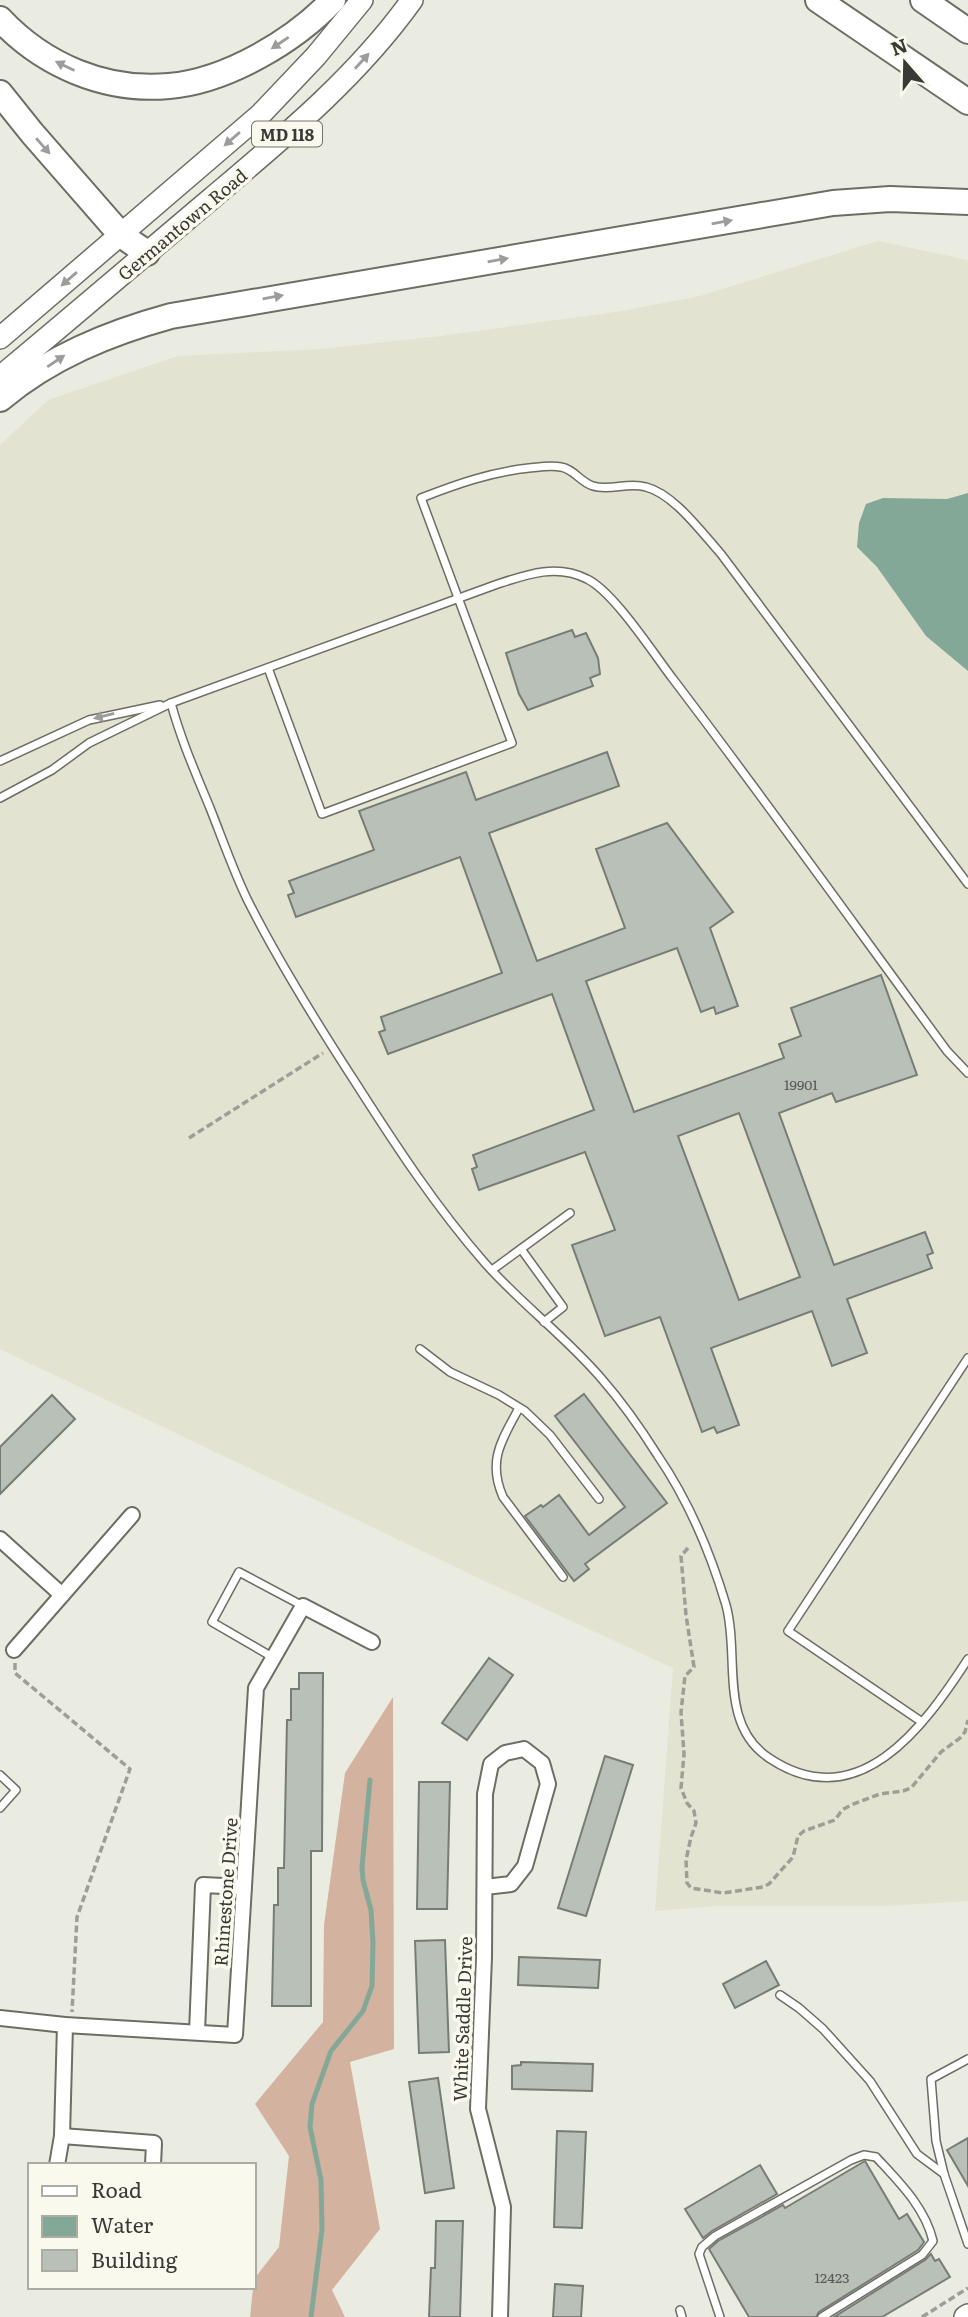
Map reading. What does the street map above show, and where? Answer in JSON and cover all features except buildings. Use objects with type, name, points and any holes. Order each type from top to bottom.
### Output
[{"type":"highway","points":[[0,19],[35,50],[67,69],[101,80],[130,85],[169,86],[227,70],[271,49],[301,29],[333,0]]},
{"type":"highway","points":[[818,0],[968,102]]},
{"type":"highway","points":[[923,0],[968,31]]},
{"type":"highway","points":[[0,93],[32,134],[121,235],[147,253]]},
{"type":"highway","points":[[0,399],[69,352],[122,330],[171,316],[833,203],[890,199],[968,202]]},
{"type":"main road","name":"Germantown Road","points":[[0,338],[261,114],[317,56],[362,0]]},
{"type":"main road","name":"Germantown Road","points":[[0,377],[284,137],[344,81],[392,29],[412,0]]},
{"type":"street","points":[[14,1650],[132,1514]]},
{"type":"street","points":[[0,1539],[62,1595]]},
{"type":"street","points":[[303,1606],[372,1642]]},
{"type":"street","name":"Rhinestone Drive","points":[[0,2018],[235,2035],[256,1688],[303,1606]]},
{"type":"street","name":"White Saddle Drive","points":[[485,1886],[511,1884],[525,1866],[548,1784],[542,1763],[524,1749],[505,1753],[491,1764],[485,1794],[478,2109],[503,2207],[500,2317]]},
{"type":"street","points":[[197,2032],[203,1885],[244,1887]]},
{"type":"street","points":[[57,2163],[62,2136],[68,2025]]},
{"type":"street","points":[[62,2136],[154,2143],[153,2163]]},
{"type":"lane","points":[[268,667],[322,814],[512,743],[421,498],[473,478],[545,467],[562,467],[582,482],[594,486],[646,487],[686,514],[721,554],[968,884]]},
{"type":"lane","points":[[0,798],[52,770],[89,743],[171,703],[527,575],[560,570],[587,579],[607,593],[690,701],[947,1051],[968,1073]]},
{"type":"lane","points":[[0,761],[89,720],[171,703]]},
{"type":"lane","points":[[171,703],[179,732],[245,895],[332,1047],[409,1165],[492,1270],[600,1377],[637,1424],[682,1492],[705,1540],[727,1611],[736,1709],[745,1733],[768,1757],[796,1771],[829,1780],[864,1771],[885,1759],[922,1722],[968,1659]]},
{"type":"lane","points":[[492,1270],[570,1213]]},
{"type":"lane","points":[[521,1248],[563,1307],[544,1322]]},
{"type":"lane","points":[[420,1349],[450,1372],[499,1395],[519,1408],[550,1435],[599,1499]]},
{"type":"lane","points":[[922,1722],[788,1631],[968,1358]]},
{"type":"lane","points":[[519,1408],[496,1453],[497,1482],[503,1497],[563,1577]]},
{"type":"lane","points":[[274,1658],[212,1622],[239,1572],[303,1606]]},
{"type":"lane","points":[[0,1775],[16,1790],[0,1808]]},
{"type":"lane","points":[[780,1995],[823,2029],[870,2081],[917,2154],[944,2174]]},
{"type":"lane","points":[[968,2059],[931,2079],[936,2141],[944,2174],[968,2244]]},
{"type":"lane","points":[[720,2317],[699,2254],[702,2247],[715,2236],[851,2160],[863,2155],[876,2157],[910,2195],[930,2228],[933,2241],[922,2255],[822,2317]]},
{"type":"path","points":[[189,1138],[332,1047]]},
{"type":"path","points":[[688,1548],[681,1556],[694,1667],[687,1673],[684,1685],[681,1712],[684,1754],[681,1776],[683,1796],[694,1811],[696,1823],[687,1860],[687,1883],[691,1888],[723,1893],[769,1884],[793,1857],[798,1836],[804,1831],[835,1820],[842,1810],[851,1805],[860,1804],[880,1794],[911,1788],[941,1752],[960,1738],[965,1732],[968,1720]]},
{"type":"path","points":[[14,1650],[15,1673],[130,1769],[77,1917],[68,2025]]},
{"type":"path","points":[[922,2317],[968,2288]]},
{"type":"shaded area","points":[[878,241],[968,260],[968,1901],[885,1906],[716,1906],[655,1911],[673,1668],[0,1349],[0,445],[48,400],[178,356],[321,349],[441,336],[622,311],[700,296]]},
{"type":"shaded area","points":[[393,1697],[394,2049],[350,2062],[380,2229],[332,2290],[345,2317],[250,2317],[256,2276],[279,2247],[289,2156],[255,2104],[323,2022],[324,1925],[345,1773]]},
{"type":"water","points":[[968,493],[968,671],[926,636],[877,567],[857,547],[859,523],[866,504],[883,498],[947,499]]},
{"type":"waterway","points":[[311,2317],[322,2229],[321,2180],[310,2127],[312,2104],[331,2051],[363,2011],[372,1986],[371,1910],[362,1867],[370,1780]]}]
